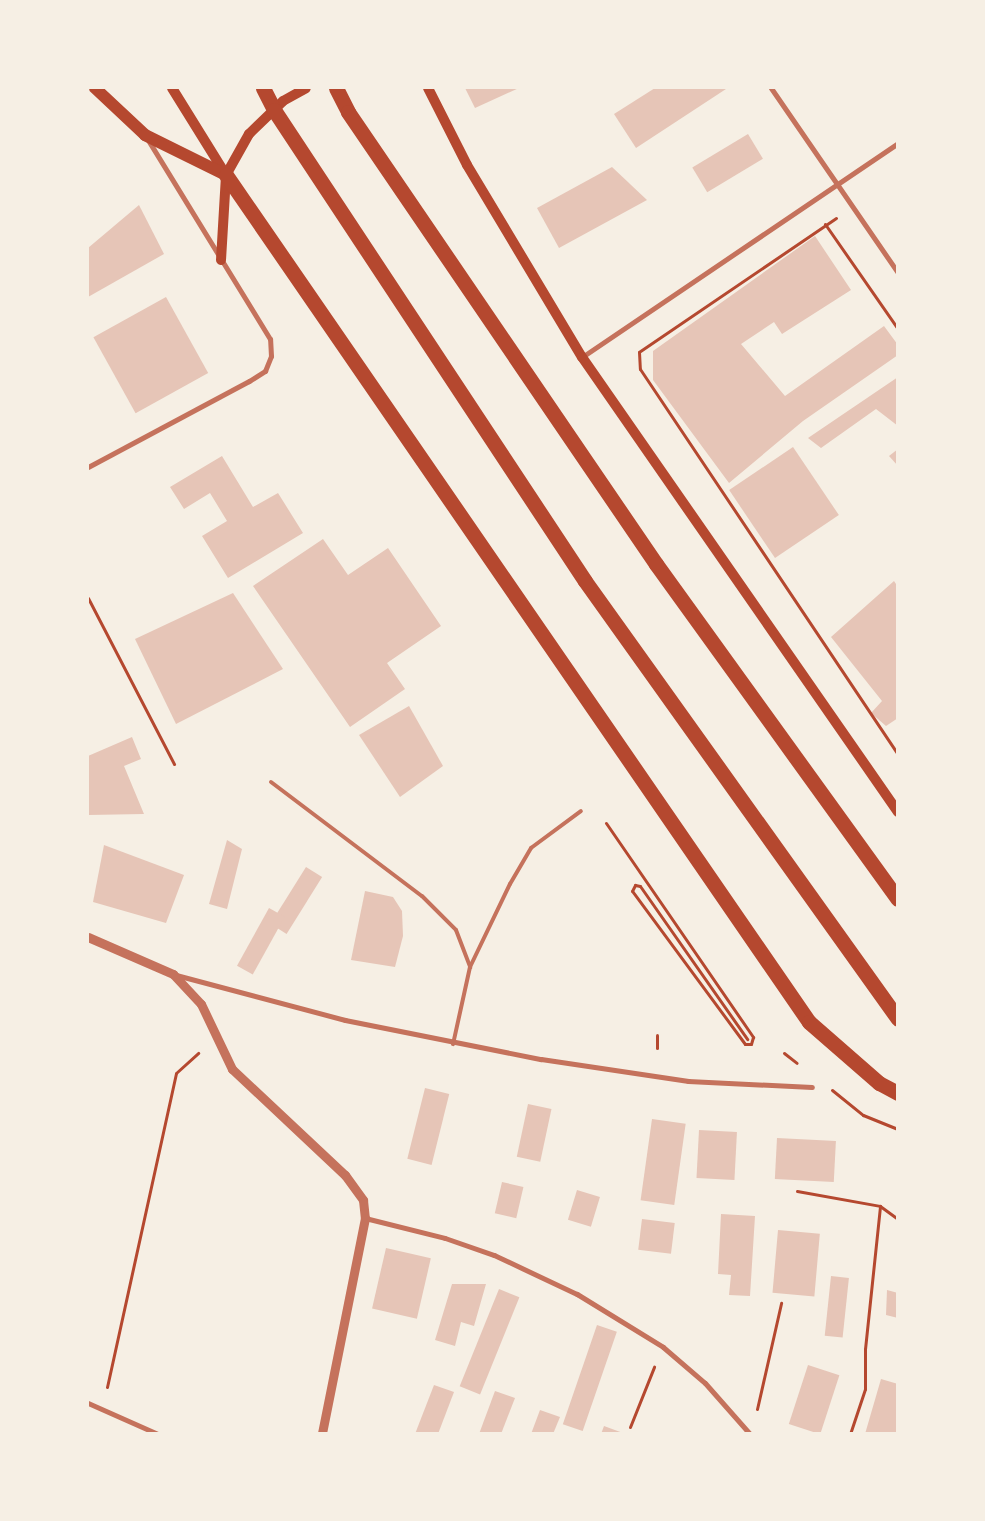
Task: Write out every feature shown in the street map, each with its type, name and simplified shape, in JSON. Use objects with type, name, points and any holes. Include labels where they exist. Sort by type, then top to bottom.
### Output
[{"type":"highway","points":[[263,88],[274,110],[586,581],[898,1019]]},
{"type":"highway","points":[[336,88],[348,112],[656,564],[898,899]]},
{"type":"highway","points":[[226,175],[809,1022],[879,1083],[898,1093]]},
{"type":"main road","points":[[95,88],[145,135],[226,175]]},
{"type":"main road","points":[[172,88],[226,175]]},
{"type":"main road","points":[[221,260],[226,175],[249,134],[283,101],[306,88]]},
{"type":"main road","points":[[428,88],[467,165],[582,357],[898,812]]},
{"type":"street","points":[[772,88],[898,273]]},
{"type":"street","points":[[88,467],[265,371],[271,356],[270,339],[145,135]]},
{"type":"street","points":[[582,357],[898,143]]},
{"type":"street","points":[[88,937],[174,974],[327,1016],[453,1044],[649,1076],[771,1087],[812,1087]]},
{"type":"street","points":[[174,974],[201,1004],[232,1069],[345,1175],[363,1200],[365,1218],[322,1434]]},
{"type":"street","points":[[365,1218],[444,1238],[510,1262],[576,1294],[663,1347],[705,1383],[750,1434]]},
{"type":"street","points":[[88,1404],[158,1434]]},
{"type":"lane","points":[[271,782],[422,896],[456,930],[470,967]]},
{"type":"lane","points":[[453,1044],[470,967],[510,884],[531,848],[581,811]]},
{"type":"path","points":[[839,216],[639,352],[640,369],[898,755]]},
{"type":"path","points":[[822,218],[898,329]]},
{"type":"path","points":[[88,598],[174,764]]},
{"type":"path","points":[[606,823],[753,1038],[752,1044],[745,1044],[632,891],[635,885],[640,886],[747,1039]]},
{"type":"path","points":[[657,1035],[657,1048]]},
{"type":"path","points":[[101,1409],[176,1073],[216,1036]]},
{"type":"path","points":[[826,1085],[862,1114],[898,1129]]},
{"type":"path","points":[[797,1191],[880,1206],[898,1219]]},
{"type":"path","points":[[850,1434],[866,1389],[866,1349],[880,1206]]},
{"type":"path","points":[[756,1415],[781,1303]]},
{"type":"path","points":[[630,1427],[663,1347]]},
{"type":"building","points":[[465,88],[519,88],[475,108]]},
{"type":"building","points":[[655,88],[726,89],[636,148],[614,114]]},
{"type":"building","points":[[748,134],[763,159],[707,192],[692,167]]},
{"type":"building","points":[[612,167],[647,200],[559,248],[537,208]]},
{"type":"building","points":[[139,205],[164,254],[88,297],[88,248]]},
{"type":"building","points":[[815,236],[851,290],[782,334],[774,322],[741,344],[785,396],[884,326],[898,345],[898,355],[803,421],[729,483],[653,380],[653,351]]},
{"type":"building","points":[[166,297],[208,373],[136,413],[93,337]]},
{"type":"building","points":[[898,377],[898,426],[876,409],[821,448],[808,438]]},
{"type":"building","points":[[793,447],[839,515],[775,558],[729,490]]},
{"type":"building","points":[[898,449],[898,466],[889,456]]},
{"type":"building","points":[[222,456],[253,507],[278,493],[303,533],[228,578],[202,536],[227,521],[210,493],[184,509],[170,487]]},
{"type":"building","points":[[323,539],[348,575],[388,548],[441,626],[387,663],[405,689],[350,727],[253,586]]},
{"type":"building","points":[[894,581],[898,587],[898,718],[886,726],[871,713],[882,701],[831,637]]},
{"type":"building","points":[[233,593],[283,669],[176,724],[135,639]]},
{"type":"building","points":[[409,706],[443,766],[400,797],[359,735]]},
{"type":"building","points":[[132,737],[141,759],[124,766],[144,814],[88,815],[88,756]]},
{"type":"building","points":[[227,840],[242,849],[227,909],[209,904]]},
{"type":"building","points":[[104,845],[184,875],[166,923],[93,902]]},
{"type":"building","points":[[306,867],[322,877],[287,934],[270,924]]},
{"type":"building","points":[[365,891],[393,897],[402,911],[403,936],[395,967],[351,960]]},
{"type":"building","points":[[269,908],[285,917],[253,974],[237,966]]},
{"type":"building","points":[[425,1088],[449,1094],[432,1165],[407,1159]]},
{"type":"building","points":[[528,1104],[551,1109],[540,1162],[517,1157]]},
{"type":"building","points":[[652,1119],[686,1124],[674,1205],[641,1200]]},
{"type":"building","points":[[699,1130],[737,1132],[734,1180],[696,1178]]},
{"type":"building","points":[[777,1138],[836,1141],[834,1182],[775,1179]]},
{"type":"building","points":[[502,1182],[523,1187],[516,1218],[495,1213]]},
{"type":"building","points":[[577,1190],[600,1197],[591,1227],[568,1220]]},
{"type":"building","points":[[721,1214],[755,1216],[750,1296],[729,1295],[731,1275],[718,1274]]},
{"type":"building","points":[[642,1219],[675,1223],[671,1254],[638,1250]]},
{"type":"building","points":[[778,1230],[820,1234],[814,1296],[773,1293]]},
{"type":"building","points":[[386,1248],[431,1258],[417,1319],[372,1308]]},
{"type":"building","points":[[831,1276],[849,1278],[843,1338],[825,1336]]},
{"type":"building","points":[[452,1284],[486,1284],[474,1326],[461,1322],[455,1346],[435,1340]]},
{"type":"building","points":[[499,1289],[519,1297],[480,1395],[460,1386]]},
{"type":"building","points":[[887,1290],[898,1293],[898,1318],[886,1315]]},
{"type":"building","points":[[597,1325],[617,1332],[583,1431],[563,1424]]},
{"type":"building","points":[[808,1365],[839,1375],[820,1434],[789,1424]]},
{"type":"building","points":[[881,1379],[898,1384],[898,1434],[865,1434]]},
{"type":"building","points":[[434,1385],[454,1392],[438,1434],[415,1434]]},
{"type":"building","points":[[495,1391],[515,1398],[501,1434],[479,1434]]},
{"type":"building","points":[[540,1410],[560,1417],[553,1434],[531,1434]]},
{"type":"building","points":[[604,1426],[623,1433],[623,1434],[601,1434]]}]
